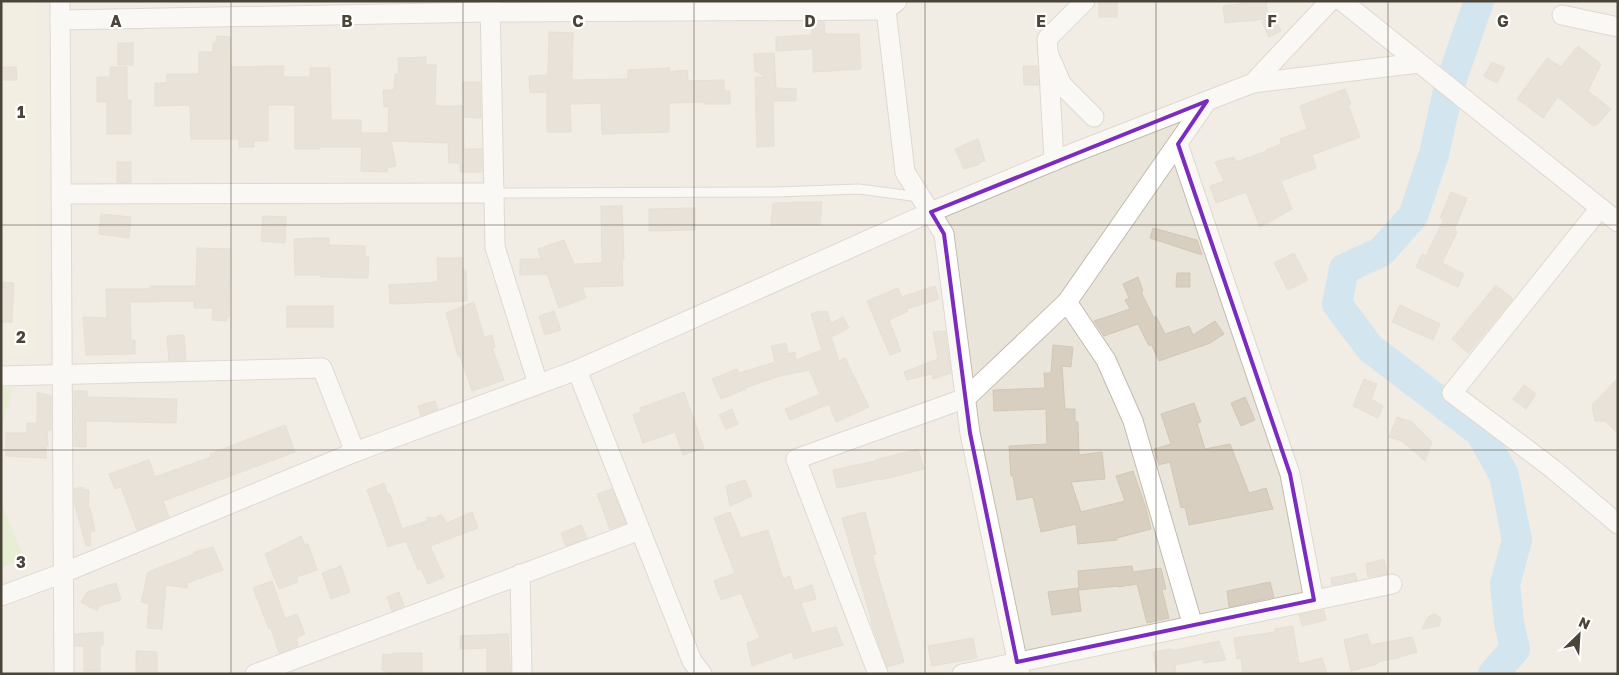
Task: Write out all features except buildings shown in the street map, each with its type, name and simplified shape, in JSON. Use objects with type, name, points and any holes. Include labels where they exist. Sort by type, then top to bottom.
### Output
[{"type":"street","points":[[60,1],[64,674]]},
{"type":"street","points":[[1054,161],[1047,39],[1085,1]]},
{"type":"street","points":[[1253,83],[1330,1]]},
{"type":"street","points":[[1342,1],[1618,222]]},
{"type":"street","points":[[60,20],[490,7],[890,4],[905,172],[944,234],[970,433],[1018,668]]},
{"type":"street","points":[[490,7],[495,247],[538,384]]},
{"type":"street","points":[[1562,15],[1618,27]]},
{"type":"street","points":[[1048,53],[1062,85],[1094,116]]},
{"type":"street","points":[[1,596],[63,573],[355,452],[577,370],[926,205],[1054,161],[1253,83],[1419,63]]},
{"type":"street","points":[[878,674],[796,459],[966,398],[1067,302],[1207,101]]},
{"type":"street","points":[[1178,144],[1290,474],[1314,600]]},
{"type":"street","points":[[61,194],[494,193]]},
{"type":"street","points":[[1600,208],[1452,393],[1553,469],[1618,524]]},
{"type":"street","points":[[1067,302],[1106,360],[1133,421],[1193,626]]},
{"type":"street","points":[[1,376],[322,368],[355,452]]},
{"type":"street","points":[[577,370],[692,661],[702,674]]},
{"type":"street","points":[[255,674],[640,530]]},
{"type":"street","points":[[520,574],[522,674]]},
{"type":"street","points":[[962,674],[1018,668],[1193,626],[1392,584]]},
{"type":"lane","points":[[494,193],[766,192],[858,189],[926,205]]},
{"type":"highlighted area","points":[[1207,101],[1178,144],[1290,474],[1314,600],[1017,662],[970,433],[944,234],[931,212]]},
{"type":"shaded area","points":[[1,1],[1618,1],[1618,674],[1,674]]},
{"type":"shaded area","points":[[1,1],[35,1],[38,357],[1,357]]},
{"type":"green space","points":[[1,388],[13,388],[1,429]]},
{"type":"green space","points":[[1,503],[24,559],[1,568]]},
{"type":"waterway","points":[[1479,1],[1449,87],[1434,154],[1413,216],[1381,252],[1344,269],[1337,304],[1370,348],[1480,432],[1504,475],[1517,540],[1505,584],[1509,623],[1515,649],[1493,674]]}]
